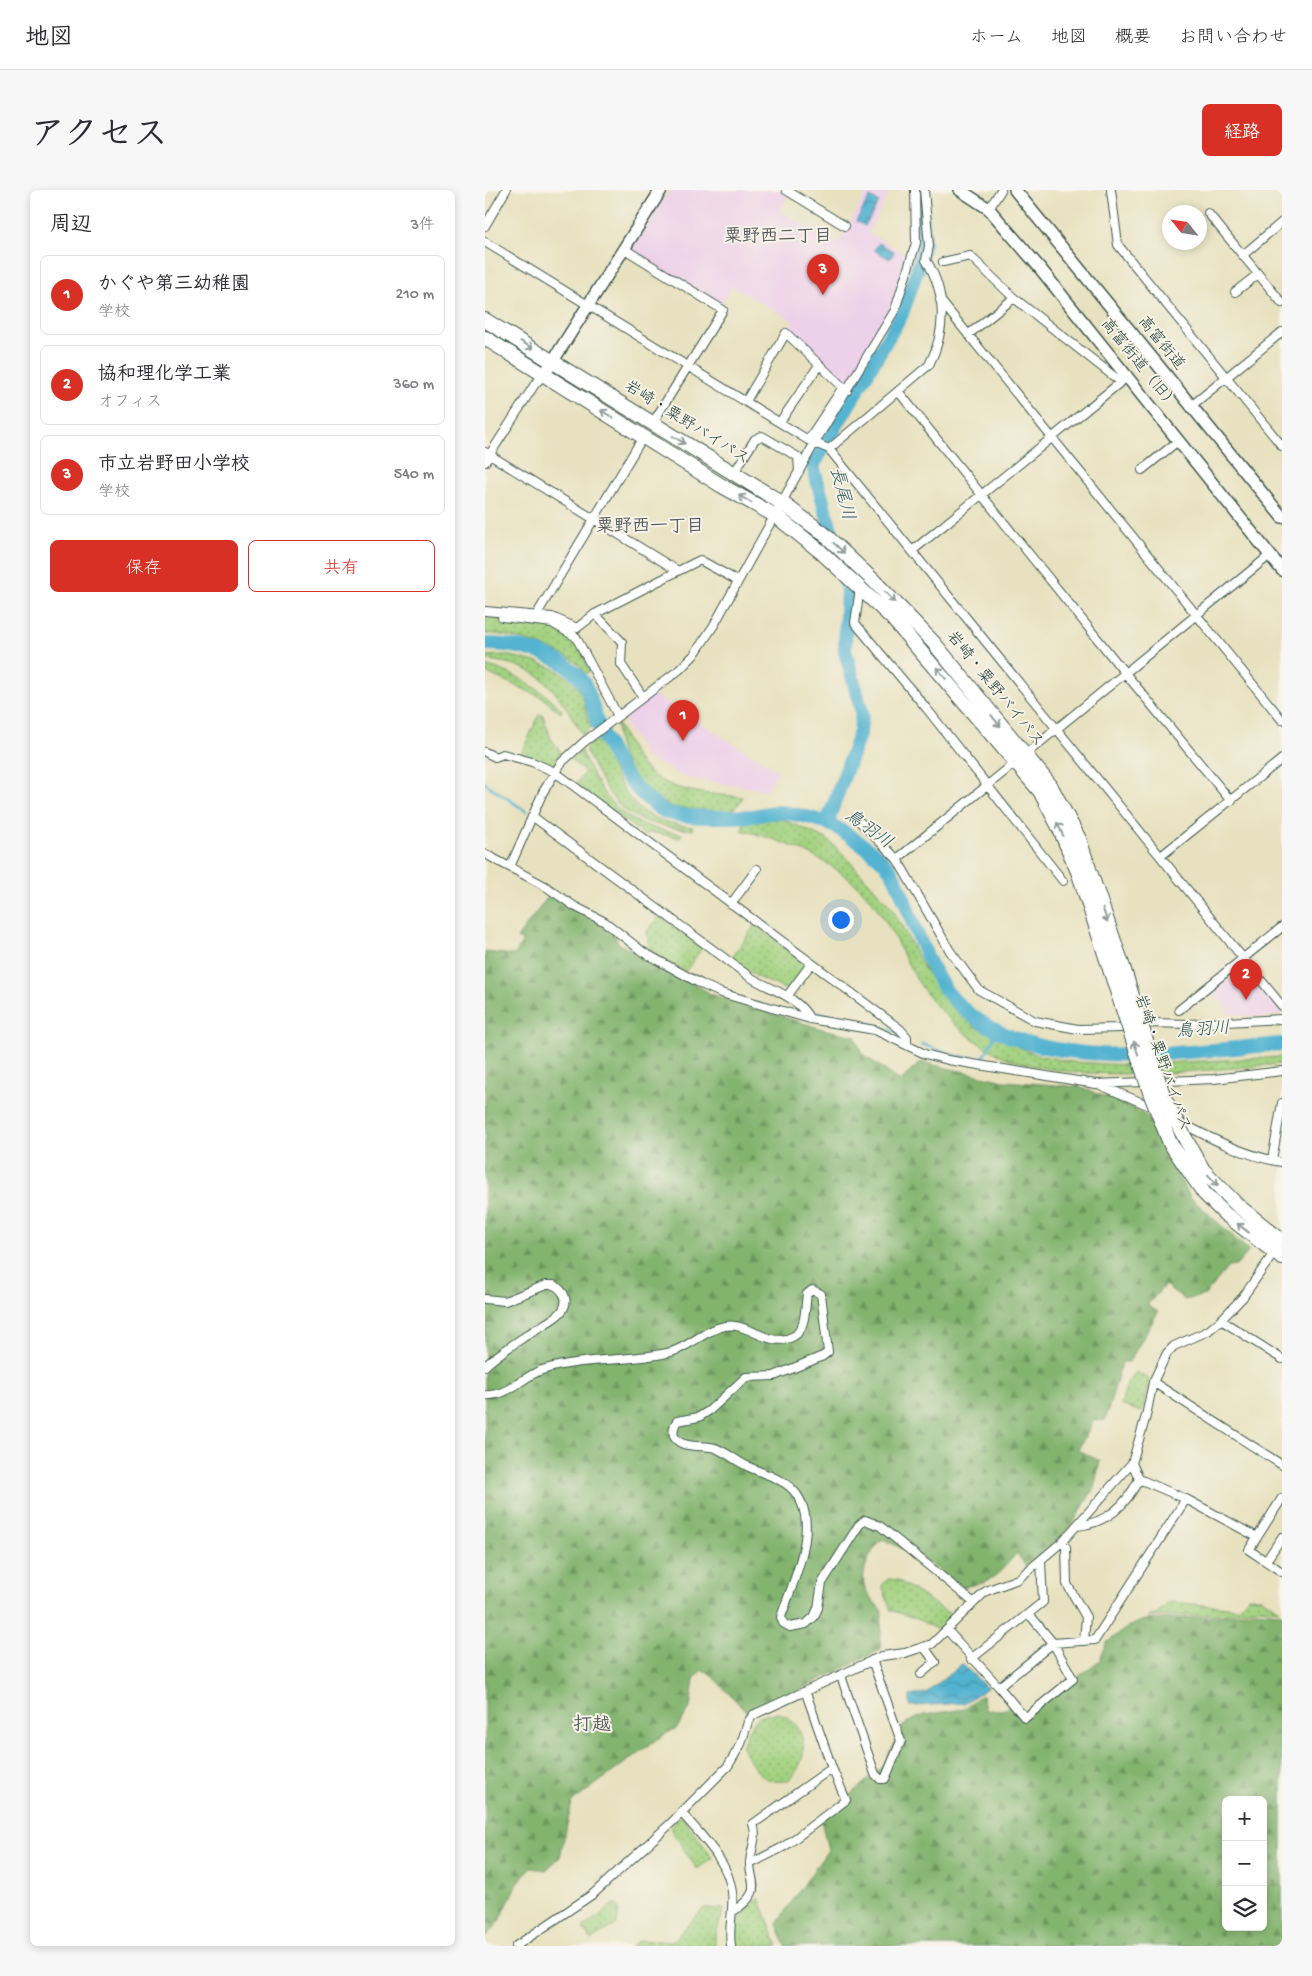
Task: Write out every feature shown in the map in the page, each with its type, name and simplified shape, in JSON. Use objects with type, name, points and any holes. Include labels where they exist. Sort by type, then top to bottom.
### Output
[{"type":"highway","name":"岩崎・粟野バイパス","points":[[485,320],[553,360],[652,424],[782,503],[823,533],[934,643],[1020,759],[1084,871],[1164,1098],[1203,1170],[1280,1246]]},
{"type":"highway","name":"岩崎・粟野バイパス","points":[[485,338],[643,437],[776,516],[827,558],[892,618],[1020,759]]},
{"type":"highway","name":"岩崎・粟野バイパス","points":[[1084,871],[1151,1096],[1170,1143],[1205,1194],[1225,1214],[1280,1246]]},
{"type":"street","points":[[485,226],[506,190]]},
{"type":"street","points":[[661,190],[544,375],[535,384],[486,457],[677,571]]},
{"type":"street","points":[[786,190],[796,193],[845,226]]},
{"type":"street","points":[[510,867],[532,816],[555,772],[584,742],[669,679],[694,655],[714,625],[776,516],[799,472],[811,442],[895,310],[920,257],[929,246],[922,231],[915,190]]},
{"type":"street","points":[[829,448],[929,365],[936,351],[942,331],[943,315],[931,268],[920,257],[924,190]]},
{"type":"street","name":"高富街道（旧）","points":[[960,190],[989,209],[1039,267],[1124,379],[1178,440],[1282,570]]},
{"type":"street","points":[[989,209],[1001,190]]},
{"type":"street","name":"高富街道","points":[[1015,190],[1190,407],[1282,517]]},
{"type":"street","points":[[1111,190],[1118,245],[1282,446]]},
{"type":"street","points":[[1208,213],[1282,304]]},
{"type":"street","points":[[1243,255],[1282,222]]},
{"type":"street","points":[[485,242],[811,442],[829,448],[1056,730],[1282,1006]]},
{"type":"street","points":[[623,248],[723,310],[652,424]]},
{"type":"street","points":[[912,551],[1124,379],[1014,298],[970,256],[943,262]]},
{"type":"street","points":[[1235,292],[1258,274]]},
{"type":"street","points":[[969,334],[1014,298]]},
{"type":"street","points":[[940,300],[1282,720]]},
{"type":"street","points":[[1190,407],[1282,332]]},
{"type":"street","points":[[746,401],[786,333],[845,389]]},
{"type":"street","points":[[780,422],[819,365]]},
{"type":"street","points":[[898,391],[1125,674],[1231,801]]},
{"type":"street","points":[[734,473],[755,439],[762,436],[798,457],[799,472]]},
{"type":"street","points":[[537,614],[643,437]]},
{"type":"street","points":[[1141,470],[1178,440]]},
{"type":"street","points":[[897,859],[1270,555]]},
{"type":"street","points":[[485,612],[537,614],[552,617],[577,628],[595,614],[699,560],[738,581]]},
{"type":"street","points":[[855,584],[855,623],[1063,881]]},
{"type":"street","points":[[494,612],[503,617],[552,623],[576,637],[616,717]]},
{"type":"street","points":[[595,614],[622,642],[621,664],[643,697]]},
{"type":"street","points":[[485,752],[495,758],[503,754],[555,772],[900,1029],[907,1037],[907,1045]]},
{"type":"street","points":[[1161,856],[1282,759]]},
{"type":"street","points":[[532,816],[750,977],[788,995],[804,1008],[810,1019]]},
{"type":"street","points":[[857,820],[897,859],[950,951],[979,990],[1035,1021],[1078,1029],[1097,1029],[1151,1023],[1188,1024],[1282,1018]]},
{"type":"street","points":[[485,854],[605,922],[643,952],[681,975],[721,993],[810,1019],[875,1030],[925,1054],[949,1060],[1096,1084],[1214,1080],[1282,1072]]},
{"type":"street","points":[[731,904],[757,869]]},
{"type":"street","points":[[1179,1010],[1282,927]]},
{"type":"street","points":[[788,995],[811,964]]},
{"type":"street","points":[[1096,1084],[1152,1106],[1195,1131],[1282,1162]]},
{"type":"street","points":[[1272,1160],[1282,1103]]},
{"type":"street","points":[[516,1946],[593,1894],[631,1861],[728,1766],[741,1744],[748,1722],[753,1716],[806,1693],[872,1660],[932,1644],[948,1631],[986,1590],[1018,1579],[1062,1542],[1132,1464],[1146,1416],[1153,1382],[1161,1362],[1174,1346],[1208,1331],[1221,1320],[1243,1297],[1280,1246]]},
{"type":"street","points":[[485,1299],[505,1301],[546,1284],[554,1285],[565,1295],[566,1303],[562,1311],[552,1319],[519,1340],[485,1366]]},
{"type":"street","points":[[485,1396],[497,1396],[506,1393],[542,1370],[615,1358],[668,1353],[682,1348],[714,1329],[726,1326],[737,1326],[768,1339],[782,1340],[795,1336],[802,1327],[807,1294],[813,1290],[817,1291],[821,1294],[828,1352],[774,1376],[746,1377],[710,1410],[699,1417],[677,1421],[673,1427],[673,1435],[678,1442],[718,1450],[746,1466],[777,1478],[791,1488],[801,1505],[807,1522],[807,1538],[781,1617],[783,1623],[791,1627],[806,1624],[814,1617],[818,1608],[822,1584],[854,1532],[865,1520],[880,1526],[973,1602]]},
{"type":"street","points":[[1221,1320],[1282,1359]]},
{"type":"street","points":[[1153,1382],[1282,1465]]},
{"type":"street","points":[[1132,1464],[1139,1479],[1186,1498],[1257,1537]]},
{"type":"street","points":[[1077,1526],[1091,1524],[1108,1517],[1121,1507],[1139,1479]]},
{"type":"street","points":[[999,1687],[1053,1643],[1095,1640],[1186,1498]]},
{"type":"street","points":[[1282,1498],[1249,1550],[1282,1572]]},
{"type":"street","points":[[1266,1561],[1282,1537]]},
{"type":"street","points":[[1062,1542],[1066,1547],[1067,1584],[1086,1617],[1084,1641]]},
{"type":"street","points":[[971,1658],[1043,1602],[1041,1561]]},
{"type":"street","points":[[948,1631],[1025,1718],[1073,1679],[1053,1643],[1029,1614]]},
{"type":"street","points":[[921,1674],[935,1662],[924,1647]]},
{"type":"street","points":[[841,1676],[875,1774],[879,1779],[885,1779],[901,1742],[872,1660]]},
{"type":"street","points":[[750,1864],[785,1846],[846,1800],[832,1768],[806,1693]]},
{"type":"street","points":[[732,1912],[743,1904],[751,1894],[753,1887],[750,1864],[756,1831],[753,1824],[832,1768]]},
{"type":"street","points":[[681,1812],[722,1862],[728,1873],[732,1912],[731,1946]]},
{"type":"shaded area","points":[[671,190],[779,190],[788,196],[780,211],[838,244],[868,190],[881,190],[889,194],[868,233],[909,256],[892,307],[878,336],[847,385],[789,329],[793,321],[732,286],[721,305],[631,251],[659,203]]},
{"type":"shaded area","points":[[653,694],[778,771],[767,790],[686,778],[646,757],[626,725],[626,719],[627,715]]},
{"type":"shaded area","points":[[1244,961],[1282,1014],[1260,1018],[1230,1013],[1210,988]]},
{"type":"green space","points":[[485,618],[536,622],[561,630],[579,646],[590,671],[585,674],[578,664],[571,659],[533,643],[506,636],[485,634]]},
{"type":"green space","points":[[505,655],[539,663],[571,679],[583,698],[588,720],[592,727],[582,734],[555,692],[533,673],[504,662],[485,660],[485,656]]},
{"type":"green space","points":[[485,665],[507,672],[527,682],[554,702],[562,710],[561,713],[543,698],[485,672]]},
{"type":"green space","points":[[539,715],[543,715],[551,739],[561,752],[553,766],[520,756]]},
{"type":"green space","points":[[617,723],[638,760],[660,780],[686,790],[743,797],[735,808],[727,812],[668,805],[645,788],[626,764],[619,745]]},
{"type":"green space","points":[[599,737],[616,777],[628,796],[642,811],[660,820],[693,827],[693,830],[652,823],[624,809],[605,786],[585,749]]},
{"type":"green space","points":[[581,751],[599,785],[618,809],[629,818],[644,825],[682,834],[680,838],[650,832],[646,836],[576,785],[585,772],[571,760]]},
{"type":"green space","points":[[782,819],[827,839],[845,856],[892,908],[926,971],[955,1008],[975,1027],[1037,1055],[1072,1062],[1125,1065],[1282,1057],[1282,1064],[1133,1074],[1092,1073],[1054,1069],[1019,1062],[990,1050],[960,1029],[933,1002],[914,975],[885,920],[857,886],[840,872],[804,851],[742,830],[745,820]]},
{"type":"green space","points":[[550,894],[614,933],[618,943],[628,949],[650,956],[711,994],[822,1029],[855,1036],[861,1053],[900,1081],[921,1062],[1004,1081],[1080,1087],[1134,1108],[1148,1117],[1163,1151],[1191,1198],[1249,1251],[1236,1266],[1228,1267],[1205,1295],[1185,1300],[1165,1285],[1147,1305],[1158,1312],[1129,1362],[1122,1362],[1105,1420],[1093,1421],[1078,1450],[1100,1461],[1094,1488],[1070,1528],[1026,1567],[1017,1553],[994,1577],[981,1583],[962,1587],[923,1559],[883,1539],[866,1564],[863,1579],[867,1592],[882,1611],[880,1650],[777,1701],[747,1712],[708,1672],[702,1670],[694,1679],[690,1708],[677,1728],[660,1737],[572,1802],[560,1857],[546,1870],[531,1868],[523,1875],[499,1922],[485,1937],[485,952],[515,955],[523,941],[517,938]]},
{"type":"green space","points":[[659,916],[702,948],[685,972],[651,951],[646,933]]},
{"type":"green space","points":[[755,925],[810,967],[792,992],[759,978],[731,959]]},
{"type":"green space","points":[[1136,1372],[1149,1379],[1142,1412],[1121,1405],[1127,1384]]},
{"type":"green space","points":[[888,1579],[898,1580],[956,1618],[942,1632],[917,1619],[891,1610],[882,1585]]},
{"type":"green space","points":[[1248,1597],[1262,1598],[1279,1610],[1256,1608],[1221,1614],[1148,1617],[1156,1614],[1170,1602],[1239,1608]]},
{"type":"green space","points":[[1253,1611],[1282,1613],[1282,1946],[785,1946],[777,1923],[828,1850],[821,1819],[883,1767],[904,1724],[924,1715],[964,1709],[982,1694],[985,1710],[1003,1710],[1011,1705],[1024,1719],[1100,1660],[1106,1643],[1128,1627],[1144,1620],[1220,1616]]},
{"type":"green space","points":[[779,1713],[789,1718],[796,1726],[803,1744],[800,1764],[787,1781],[772,1781],[761,1775],[750,1762],[742,1747],[751,1726],[758,1718]]},
{"type":"green space","points":[[679,1817],[683,1818],[713,1858],[697,1869],[670,1828]]},
{"type":"green space","points":[[759,1898],[778,1946],[735,1946],[736,1919]]},
{"type":"green space","points":[[615,1903],[619,1909],[617,1924],[591,1940],[583,1928]]},
{"type":"green space","points":[[704,1908],[724,1909],[715,1937],[715,1946],[631,1946],[640,1940],[672,1942]]},
{"type":"water","points":[[870,197],[879,202],[865,226],[856,221]]},
{"type":"water","points":[[879,243],[894,252],[890,259],[874,250]]},
{"type":"water","points":[[962,1664],[987,1688],[964,1703],[910,1706],[910,1696],[926,1693]]},
{"type":"waterway","name":"長尾川","points":[[827,823],[860,732],[862,712],[845,651],[847,587],[813,466],[902,314],[919,265],[924,242],[920,190]]},
{"type":"waterway","name":"鳥羽川","points":[[485,644],[512,646],[539,653],[553,658],[575,673],[586,687],[597,721],[615,759],[638,790],[660,809],[678,815],[705,817],[753,816],[772,812],[790,813],[827,823],[862,844],[886,865],[895,878],[926,955],[943,986],[948,993],[979,1021],[1017,1039],[1059,1050],[1105,1054],[1152,1054],[1282,1044]]},
{"type":"waterway","points":[[485,783],[527,812]]},
{"type":"waterway","points":[[819,1012],[877,1025],[896,1032]]},
{"type":"waterway","points":[[921,1044],[956,1056],[982,1059],[998,1031]]},
{"type":"place","name":"市立岩野田小学校","points":[[823,295]]},
{"type":"place","name":"かぐや第三幼稚園","points":[[683,741]]},
{"type":"place","name":"協和理化学工業","points":[[1246,1000]]},
{"type":"district","name":"粟野西二丁目","points":[[778,237]]},
{"type":"district","name":"粟野西一丁目","points":[[650,527]]},
{"type":"district","name":"打越","points":[[592,1726]]}]
